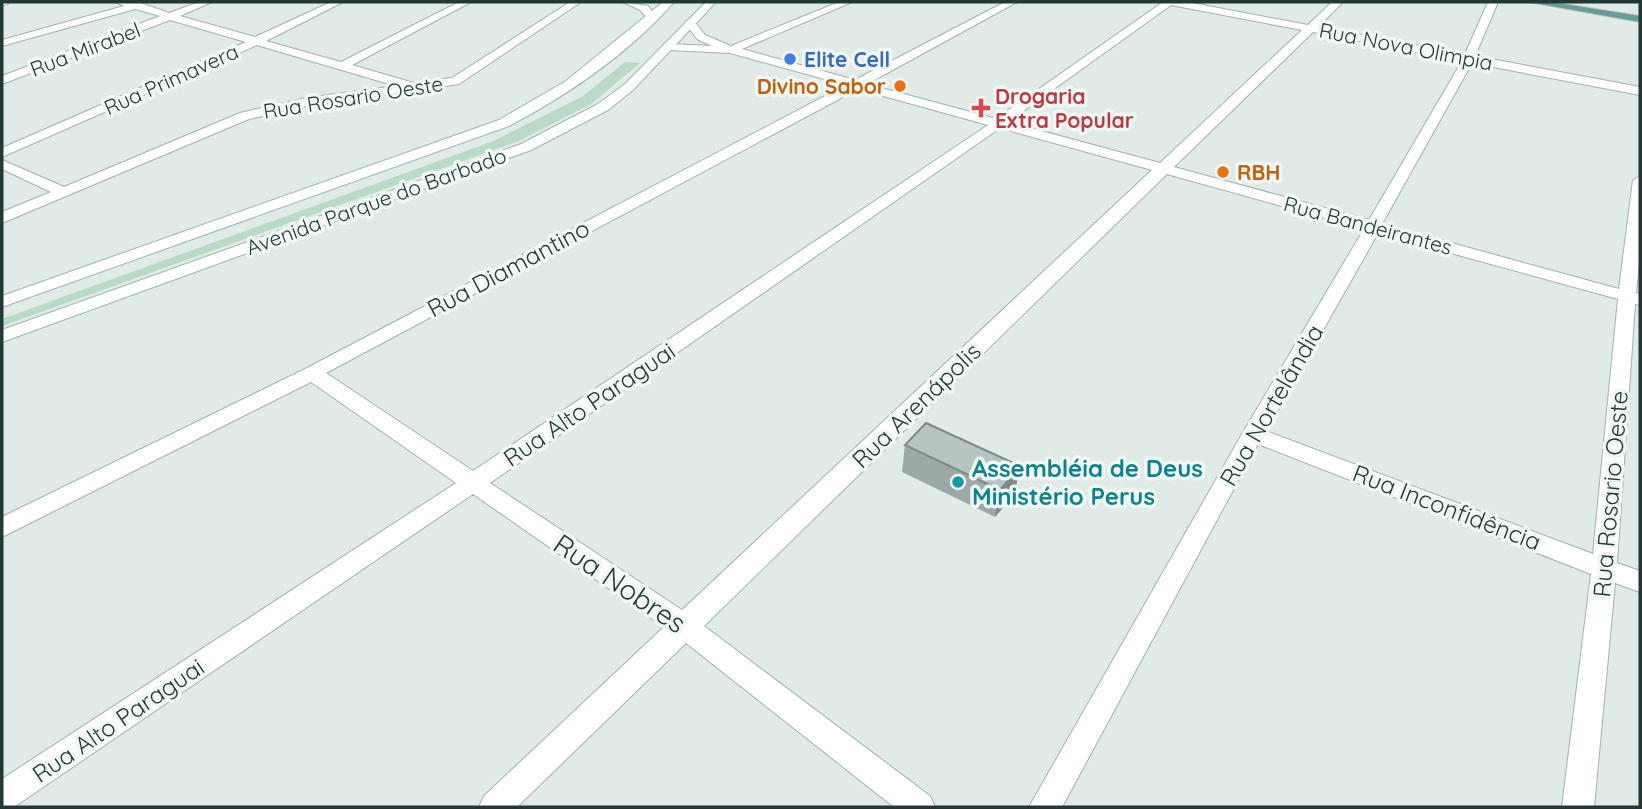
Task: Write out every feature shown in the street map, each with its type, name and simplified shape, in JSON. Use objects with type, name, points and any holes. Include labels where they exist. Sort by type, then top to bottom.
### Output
[{"type":"main road","points":[[1534,2],[1640,19]]},
{"type":"main road","points":[[1588,2],[1640,10]]},
{"type":"street","points":[[121,2],[419,88]]},
{"type":"street","points":[[2,43],[152,2]]},
{"type":"street","name":"Rua Mirabel","points":[[2,80],[207,2]]},
{"type":"street","name":"Rua Primavera","points":[[2,153],[259,40],[338,2]]},
{"type":"street","points":[[342,66],[466,2]]},
{"type":"street","name":"Rua Rosario Oeste","points":[[2,218],[200,134],[268,109],[419,88],[466,76],[576,2]]},
{"type":"street","points":[[636,2],[652,17]]},
{"type":"street","name":"Avenida Parque do Barbado","points":[[2,302],[479,134],[561,92],[637,41],[652,17],[669,2]]},
{"type":"street","name":"Avenida Parque do Barbado","points":[[2,336],[526,147],[603,107],[629,87],[661,47],[711,2]]},
{"type":"street","points":[[731,50],[847,2]]},
{"type":"street","name":"Rua Diamantino","points":[[2,528],[312,373],[1012,2]]},
{"type":"street","name":"Rua Nova Olimpia","points":[[1170,2],[1640,91]]},
{"type":"street","name":"Rua Alto Paraguai","points":[[2,797],[473,483],[999,124],[1170,2]]},
{"type":"street","name":"Rua Arenápolis","points":[[495,807],[1338,2]]},
{"type":"street","name":"Rua Nortelândia","points":[[1045,807],[1253,434],[1463,71],[1466,57],[1493,2]]},
{"type":"street","name":"Rua Bandeirantes","points":[[690,23],[701,37],[731,50],[1633,298]]},
{"type":"street","name":"Rua Bandeirantes","points":[[661,47],[731,50]]},
{"type":"street","points":[[2,164],[63,192]]},
{"type":"street","name":"Rua Rosario Oeste","points":[[1578,807],[1633,298],[1640,180]]},
{"type":"street","name":"Rua Nobres","points":[[312,373],[684,626],[919,807]]},
{"type":"street","name":"Rua Inconfidência","points":[[1253,434],[1640,582]]},
{"type":"green space","points":[[625,62],[640,63],[591,104],[519,141],[2,326],[2,319],[491,142],[583,96]]},
{"type":"building","points":[[926,423],[1020,466],[1000,490],[905,445]]},
{"type":"place","name":"Elite Cell","points":[[790,59]]},
{"type":"place","name":"Divino Sabor","points":[[900,86]]},
{"type":"place","name":"Drogaria Extra Popular","points":[[981,108]]},
{"type":"place","name":"RBH","points":[[1223,172]]},
{"type":"place","name":"Assembléia de Deus Ministério Perus","points":[[958,482]]}]
